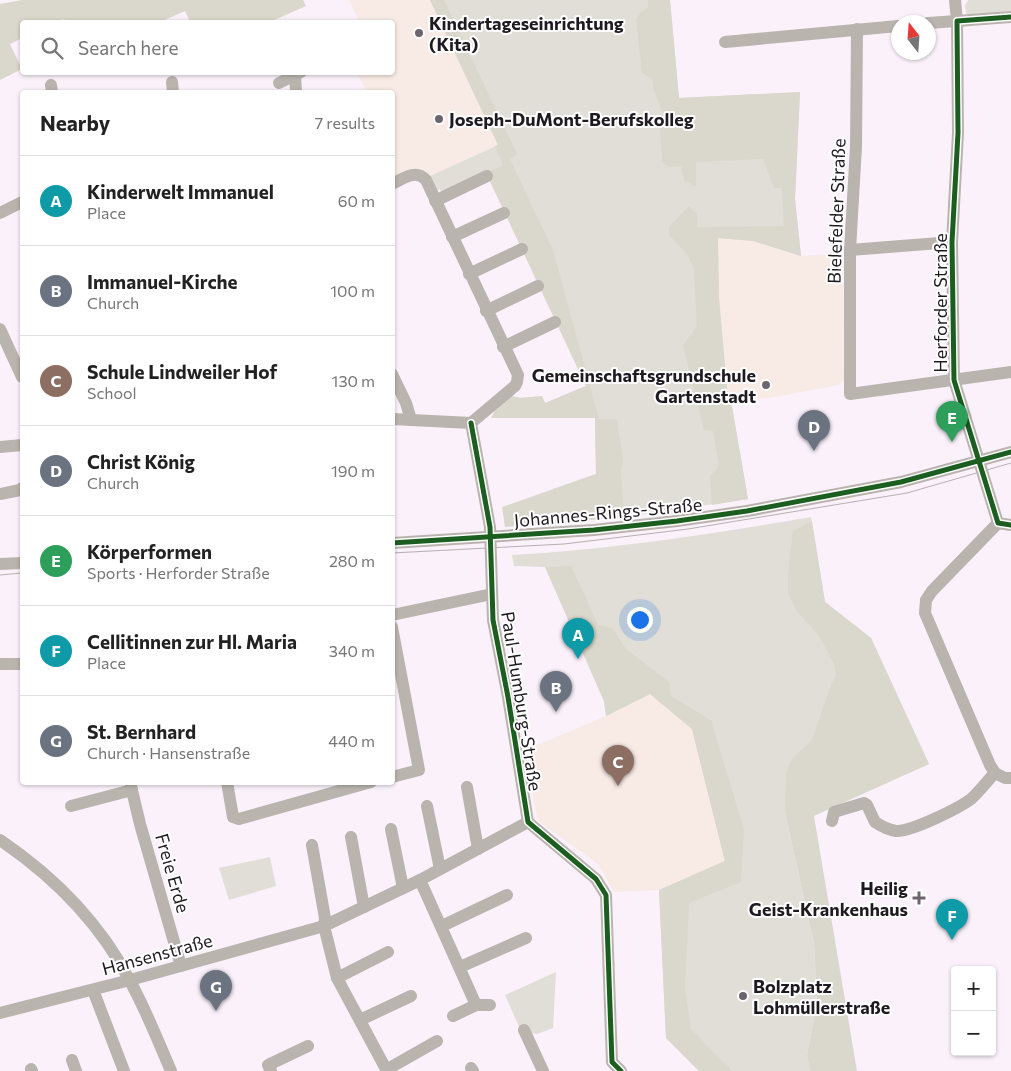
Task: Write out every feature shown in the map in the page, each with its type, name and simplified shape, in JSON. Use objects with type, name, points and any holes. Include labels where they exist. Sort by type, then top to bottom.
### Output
[{"type":"street","name":"Herforder Straße","points":[[955,0],[957,21],[958,133],[952,242],[954,380],[979,461],[1005,524]]},
{"type":"street","points":[[936,22],[1011,17]]},
{"type":"street","points":[[725,42],[891,27]]},
{"type":"street","name":"Bielefelder Straße","points":[[857,29],[856,147],[850,250],[850,394],[954,380]]},
{"type":"street","points":[[279,82],[296,75]]},
{"type":"street","points":[[296,90],[298,75]]},
{"type":"street","points":[[395,183],[413,174],[418,174],[426,180],[503,347],[518,375],[517,382],[510,390],[471,423],[395,419]]},
{"type":"street","points":[[435,201],[488,176]]},
{"type":"street","points":[[0,213],[20,203]]},
{"type":"street","points":[[452,237],[504,213]]},
{"type":"street","points":[[850,250],[952,242]]},
{"type":"street","points":[[469,274],[522,249]]},
{"type":"street","points":[[486,310],[538,286]]},
{"type":"street","points":[[503,347],[555,322]]},
{"type":"street","points":[[0,329],[20,373]]},
{"type":"street","points":[[954,380],[1011,372]]},
{"type":"street","points":[[395,380],[406,403],[411,420]]},
{"type":"street","name":"Paul-Humburg-Straße","points":[[471,423],[490,527],[492,594],[497,646],[508,697],[528,822]]},
{"type":"street","points":[[0,448],[20,445]]},
{"type":"street","name":"Johannes-Rings-Straße","points":[[395,543],[616,528],[747,511],[901,482],[1011,452]]},
{"type":"street","points":[[0,494],[20,490]]},
{"type":"street","points":[[1005,524],[932,591],[926,600],[925,613],[982,749],[995,773],[1011,778]]},
{"type":"street","points":[[0,564],[20,563]]},
{"type":"street","points":[[395,614],[492,594]]},
{"type":"street","points":[[395,644],[418,770],[395,776]]},
{"type":"street","points":[[0,664],[20,664]]},
{"type":"street","points":[[832,821],[834,812],[864,802],[868,806],[875,822],[897,831],[946,814],[971,799],[995,773]]},
{"type":"street","points":[[228,785],[233,817],[239,819],[323,789],[350,785]]},
{"type":"street","name":"Freie Erde","points":[[71,806],[131,786],[181,966]]},
{"type":"street","points":[[467,787],[478,849]]},
{"type":"street","points":[[427,806],[440,868]]},
{"type":"street","points":[[528,822],[596,879],[606,895],[613,1068]]},
{"type":"street","name":"Hansenstraße","points":[[0,1013],[93,990],[324,926],[420,880],[528,822]]},
{"type":"street","points":[[390,829],[403,888]]},
{"type":"street","points":[[351,837],[364,907]]},
{"type":"street","points":[[0,840],[28,859],[63,891],[99,931],[130,980],[171,1071]]},
{"type":"street","points":[[312,845],[325,918],[324,926],[337,978],[387,1070],[437,1041]]},
{"type":"street","points":[[420,880],[476,1005]]},
{"type":"street","points":[[442,926],[507,894]]},
{"type":"street","points":[[460,967],[526,938]]},
{"type":"street","points":[[337,978],[388,952]]},
{"type":"street","points":[[93,990],[124,1071]]},
{"type":"street","points":[[360,1020],[411,996]]},
{"type":"street","points":[[453,1016],[476,1005],[490,1005]]},
{"type":"street","points":[[524,1030],[543,1071]]},
{"type":"street","points":[[267,1064],[308,1046]]},
{"type":"shaded area","points":[[22,0],[303,0],[306,6],[274,20],[189,20],[185,11],[165,20],[20,20],[20,39],[10,44],[20,65],[20,70],[0,80],[0,4]]},
{"type":"shaded area","name":"Joseph-DuMont-Berufskolleg","points":[[349,0],[430,0],[498,145],[430,176],[427,171],[395,178],[395,90],[366,90],[358,75],[395,75],[395,20],[358,20]]},
{"type":"shaded area","points":[[430,0],[670,0],[679,98],[800,92],[795,199],[801,256],[753,241],[718,238],[719,298],[728,400],[731,401],[748,499],[624,517],[557,523],[553,489],[596,474],[595,418],[491,418],[511,396],[521,398],[542,396],[545,403],[586,386],[486,172],[441,192],[440,189],[436,191],[430,176],[498,145]]},
{"type":"shaded area","points":[[430,0],[444,0],[517,154],[510,159],[553,250],[599,419],[617,419],[623,461],[621,470],[624,517],[505,527],[502,507],[596,474],[595,418],[491,418],[496,408],[511,396],[521,398],[542,396],[545,403],[586,386],[486,173],[503,165],[495,146],[498,145]]},
{"type":"shaded area","points":[[648,0],[670,0],[679,98],[800,92],[795,199],[801,256],[753,241],[718,238],[719,298],[728,400],[731,401],[748,499],[712,505],[710,476],[719,466],[713,431],[704,430],[683,345],[697,326],[694,269],[687,254],[669,235],[669,227],[689,206],[697,213],[697,227],[784,226],[782,188],[774,188],[763,159],[696,162],[696,186],[684,181],[681,166],[669,167],[662,162],[660,129],[667,124],[653,88],[652,78],[642,73],[636,19],[642,11],[648,8]]},
{"type":"shaded area","points":[[968,0],[1011,0],[1011,15],[967,16],[965,6]]},
{"type":"shaded area","points":[[718,238],[753,241],[801,256],[843,253],[844,379],[839,385],[769,398],[728,401],[719,298]]},
{"type":"shaded area","points":[[811,517],[825,602],[871,638],[929,764],[788,826],[814,944],[817,1003],[807,1055],[810,1071],[699,1071],[666,1038],[659,890],[725,861],[692,729],[650,694],[606,716],[604,701],[545,567],[514,566],[512,555],[662,540]]},
{"type":"shaded area","points":[[812,521],[825,602],[871,638],[929,764],[814,816],[857,1071],[810,1071],[807,1055],[817,1003],[814,944],[785,807],[786,775],[789,765],[794,757],[812,740],[836,675],[834,664],[820,637],[796,610],[788,593],[793,531]]},
{"type":"shaded area","points":[[571,566],[598,625],[612,628],[626,649],[669,682],[671,696],[712,721],[744,830],[741,882],[689,903],[685,988],[691,1029],[732,1071],[699,1071],[666,1038],[659,890],[725,861],[692,729],[650,694],[606,716],[604,701],[545,567]]},
{"type":"shaded area","points":[[650,694],[692,729],[725,862],[659,890],[614,892],[598,864],[538,821],[523,751],[606,716]]},
{"type":"shaded area","points":[[270,857],[276,886],[229,900],[219,868]]},
{"type":"shaded area","points":[[556,972],[553,1028],[537,1034],[521,1031],[505,995]]},
{"type":"tram line","points":[[395,553],[564,544],[688,529],[907,493],[1011,463]]},
{"type":"tram line","points":[[0,575],[20,573]]},
{"type":"cycle path","points":[[1011,17],[957,21],[958,133],[952,242],[954,380],[998,523],[1011,525]]},
{"type":"cycle path","points":[[471,423],[490,527],[493,620],[508,697],[528,822],[596,879],[606,895],[612,1062],[621,1071]]},
{"type":"cycle path","points":[[395,543],[594,530],[747,511],[901,482],[1011,452]]},
{"type":"place","name":"Kindertageseinrichtung (Kita)","points":[[419,33]]},
{"type":"place","name":"Joseph-DuMont-Berufskolleg","points":[[439,119]]},
{"type":"place","name":"Gemeinschaftsgrundschule Gartenstadt","points":[[766,385]]},
{"type":"place","name":"Körperformen","points":[[952,442]]},
{"type":"place","name":"Christ König","points":[[814,451]]},
{"type":"place","name":"Kinderwelt Immanuel","points":[[578,659]]},
{"type":"place","name":"Immanuel-Kirche","points":[[556,712]]},
{"type":"place","name":"Schule Lindweiler Hof","points":[[618,786]]},
{"type":"place","name":"Heilig Geist-Krankenhaus","points":[[919,898]]},
{"type":"place","name":"Cellitinnen zur Hl. Maria","points":[[952,940]]},
{"type":"place","name":"Bolzplatz Lohmüllerstraße","points":[[743,996]]},
{"type":"place","name":"St. Bernhard","points":[[216,1011]]}]
